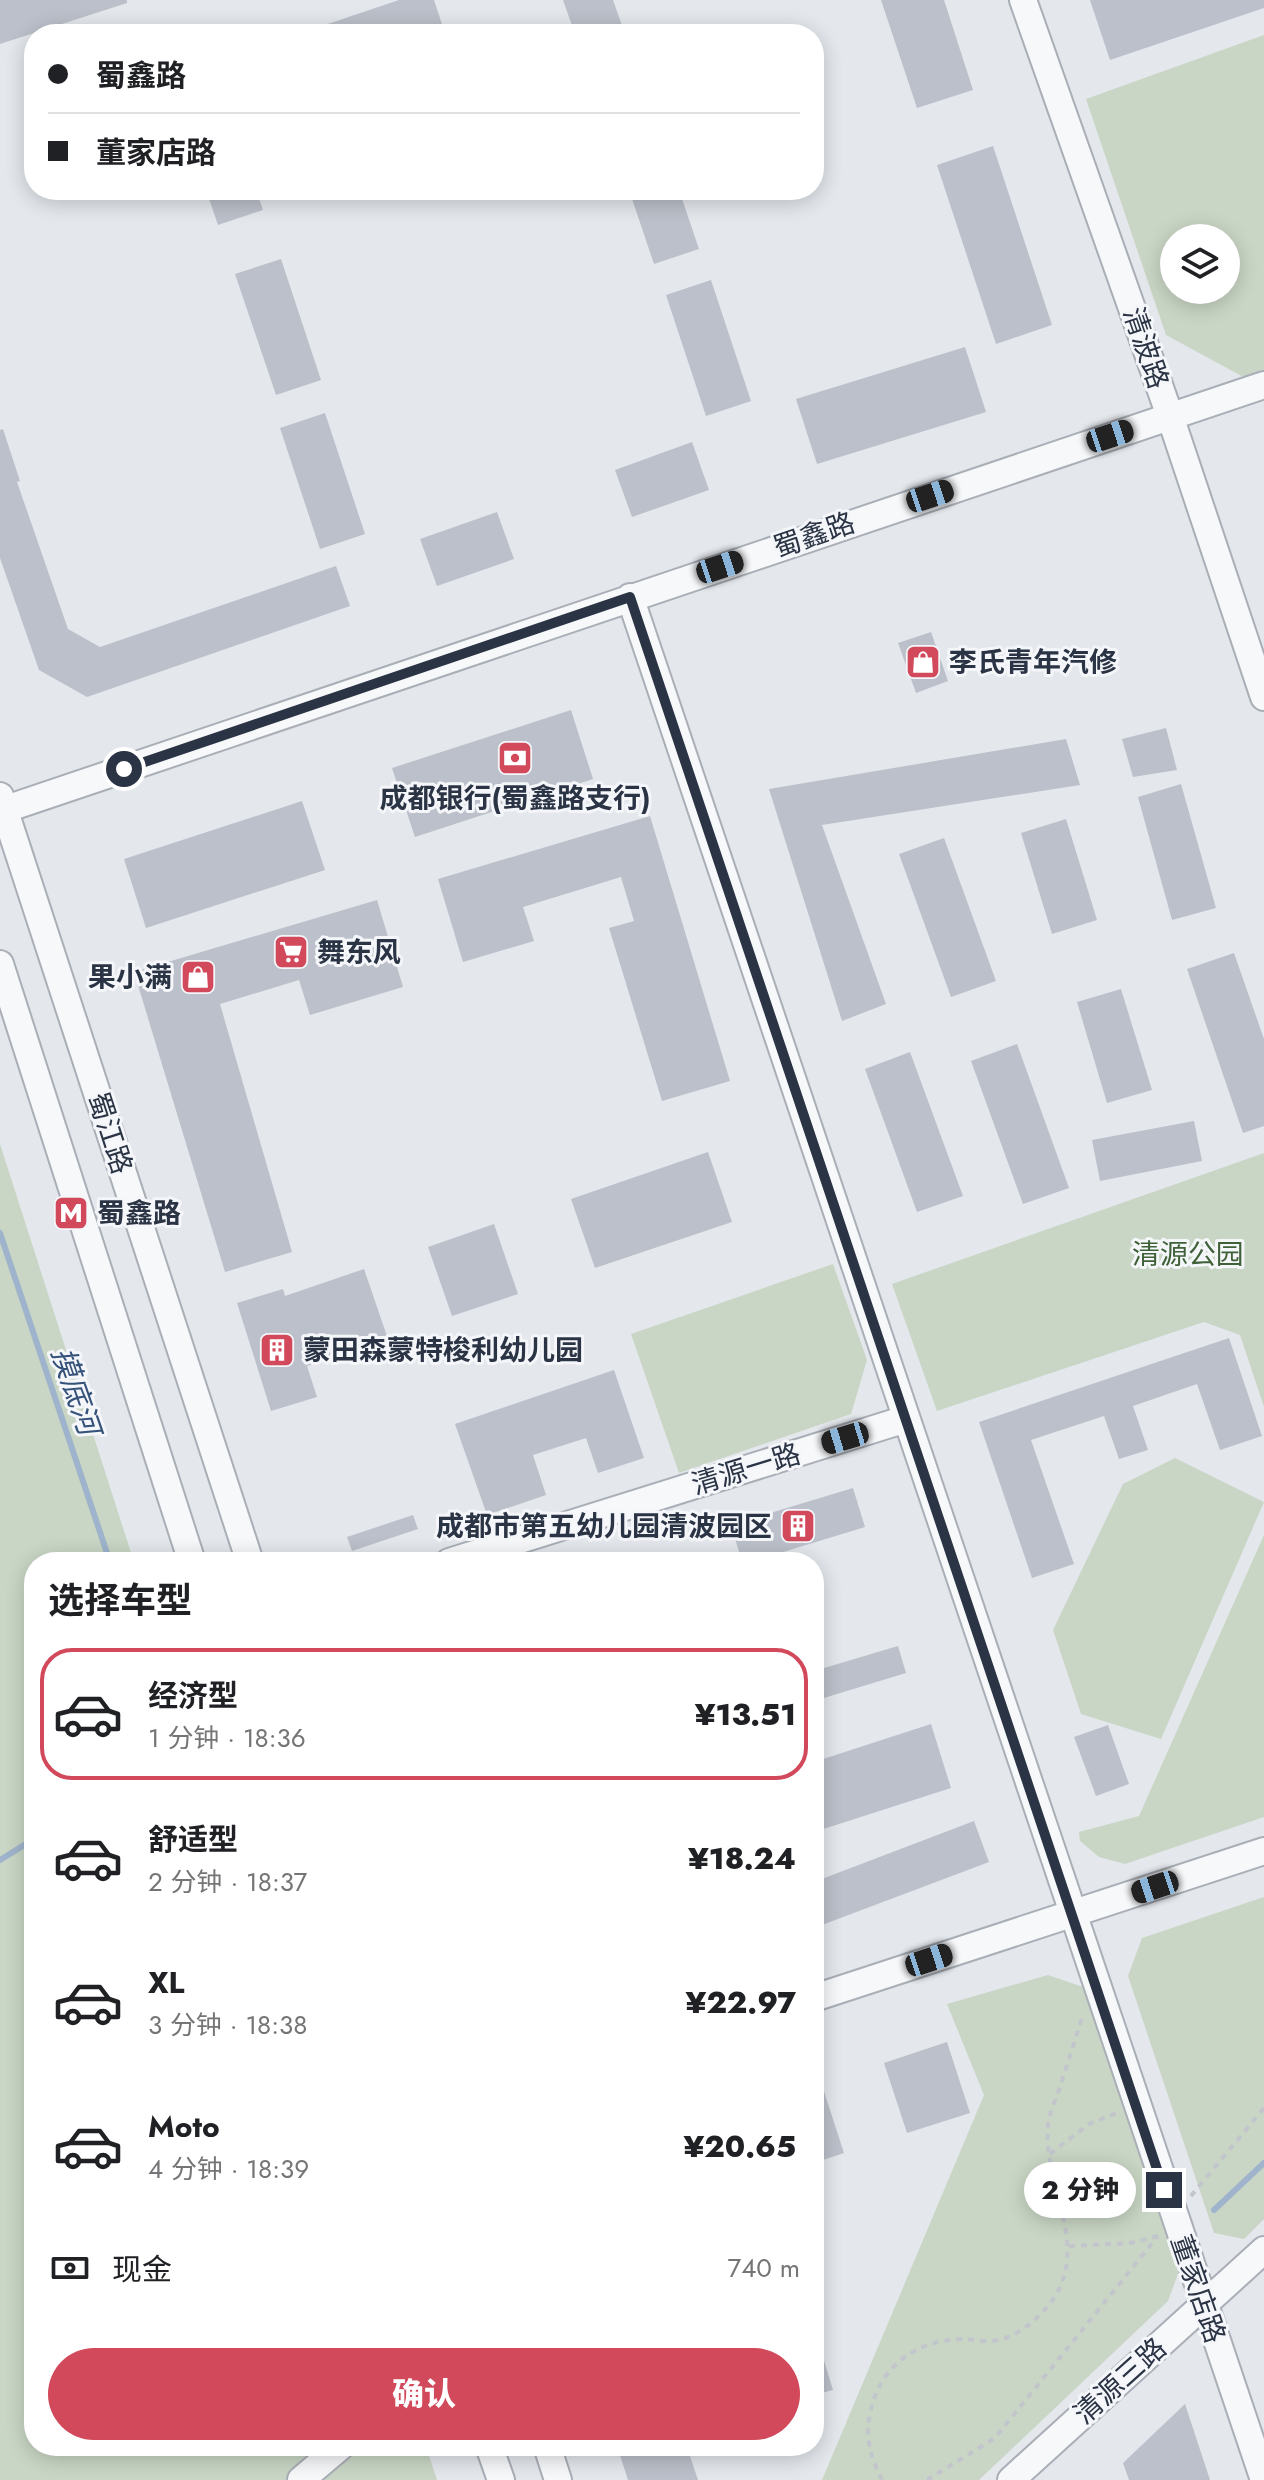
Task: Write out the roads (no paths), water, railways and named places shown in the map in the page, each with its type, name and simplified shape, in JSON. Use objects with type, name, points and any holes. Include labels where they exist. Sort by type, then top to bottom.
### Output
[{"type":"street","name":"清波路","points":[[1023,0],[1170,416],[1264,697]]},
{"type":"street","name":"蜀鑫路","points":[[2,806],[1264,385]]},
{"type":"street","name":"董家店路","points":[[630,597],[1137,2109],[1166,2227],[1203,2305],[1264,2480]]},
{"type":"street","name":"蜀江路","points":[[2,806],[247,1552]]},
{"type":"street","name":"蜀江路","points":[[0,964],[189,1552]]},
{"type":"street","name":"清源一路","points":[[481,1552],[906,1419]]},
{"type":"street","points":[[824,1995],[1264,1851]]},
{"type":"street","name":"清源三路","points":[[1011,2480],[1264,2250]]},
{"type":"street","points":[[301,2480],[329,2456]]},
{"type":"street","points":[[493,2456],[501,2480]]},
{"type":"street","points":[[550,2456],[558,2480]]},
{"type":"waterway","name":"摸底河","points":[[0,1233],[107,1552]]},
{"type":"waterway","name":"摸底河","points":[[0,1860],[24,1845]]},
{"type":"waterway","points":[[1214,2210],[1264,2163]]},
{"type":"place","name":"李氏青年汽修","points":[[923,662]]},
{"type":"place","name":"成都银行(蜀鑫路支行)","points":[[515,758]]},
{"type":"place","name":"舞东风","points":[[291,952]]},
{"type":"place","name":"果小满","points":[[198,977]]},
{"type":"place","name":"蜀鑫路","points":[[71,1213]]},
{"type":"place","name":"蒙田森蒙特梭利幼儿园","points":[[277,1350]]},
{"type":"place","name":"成都市第五幼儿园清波园区","points":[[798,1526]]},
{"type":"park label","name":"清源公园","points":[[1188,1254]]}]
